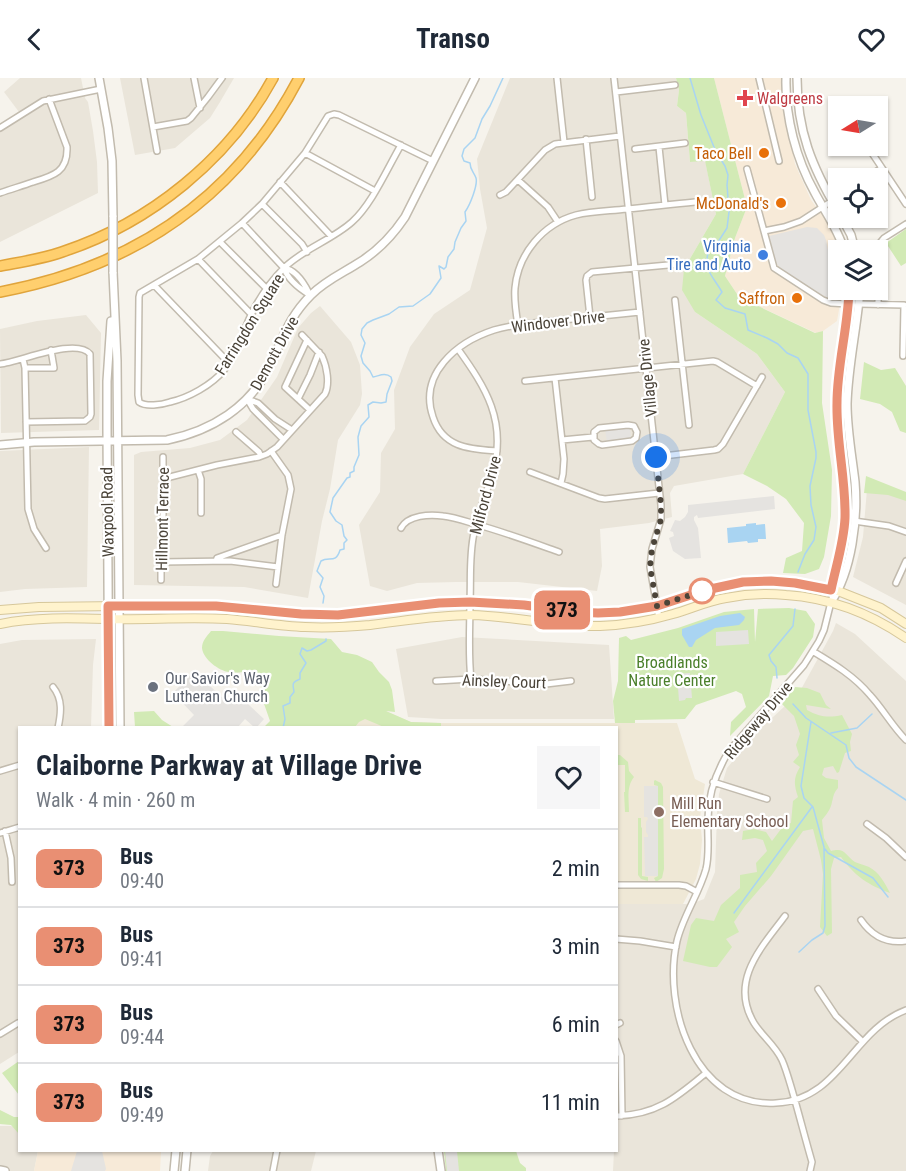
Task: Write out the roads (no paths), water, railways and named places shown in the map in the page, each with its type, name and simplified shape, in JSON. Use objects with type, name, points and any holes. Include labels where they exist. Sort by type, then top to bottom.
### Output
[{"type":"highway","points":[[0,266],[51,255],[86,243],[130,222],[163,201],[199,172],[222,149],[262,98],[273,78]]},
{"type":"highway","points":[[0,292],[38,284],[96,265],[148,239],[177,220],[220,184],[255,146],[279,113],[299,78]]},
{"type":"main road","points":[[0,610],[39,607],[216,606],[338,615],[431,604],[470,602],[598,613],[657,606],[706,590],[743,582],[771,581],[834,590],[881,608],[906,624]]},
{"type":"main road","points":[[0,624],[41,620],[209,618],[330,627],[470,615],[588,626],[631,624],[659,618],[709,602],[756,594],[788,595],[831,602],[856,610],[906,638]]},
{"type":"street","name":"Waxpool Road","points":[[99,78],[112,161],[117,362],[120,726]]},
{"type":"street","points":[[144,78],[157,151]]},
{"type":"street","points":[[194,78],[200,108]]},
{"type":"street","points":[[153,127],[187,121],[200,108],[222,78]]},
{"type":"street","name":"Demott Drive","points":[[0,445],[27,442],[167,440],[194,433],[226,417],[247,399],[262,380],[288,325],[310,296],[335,276],[370,255],[389,238],[405,217],[475,78]]},
{"type":"street","points":[[557,78],[564,142]]},
{"type":"street","name":"Village Drive","points":[[614,78],[656,457],[661,519],[652,549],[650,567],[659,618]]},
{"type":"street","points":[[759,78],[779,161]]},
{"type":"street","points":[[786,78],[789,117],[796,147],[809,182],[840,240]]},
{"type":"street","points":[[797,78],[801,121],[808,150],[819,178],[828,190]]},
{"type":"street","points":[[616,92],[675,85]]},
{"type":"street","points":[[0,128],[34,105],[49,99],[101,89]]},
{"type":"street","points":[[0,193],[50,177],[64,165],[67,147],[49,99]]},
{"type":"street","name":"Farringdon Square","points":[[401,145],[371,200],[361,213],[351,223],[284,268],[267,289],[251,314],[229,363],[214,380],[183,398],[164,404],[145,405],[139,402],[139,297],[144,290],[198,259],[242,224],[305,153],[328,116],[339,114],[401,145],[433,161]]},
{"type":"street","points":[[500,195],[518,180],[545,150],[555,144],[620,136]]},
{"type":"street","points":[[586,139],[592,197]]},
{"type":"street","points":[[635,149],[685,143]]},
{"type":"street","points":[[659,147],[665,205]]},
{"type":"street","points":[[305,153],[375,191]]},
{"type":"street","points":[[874,156],[882,168]]},
{"type":"street","points":[[747,169],[774,268],[823,300],[848,304]]},
{"type":"street","points":[[888,177],[906,204]]},
{"type":"street","points":[[518,180],[548,207],[558,222]]},
{"type":"street","points":[[280,182],[331,237]]},
{"type":"street","points":[[518,325],[515,288],[519,268],[532,244],[545,231],[558,222],[578,215],[695,202]]},
{"type":"street","points":[[262,204],[302,244],[307,252]]},
{"type":"street","points":[[764,231],[794,224],[828,204]]},
{"type":"street","points":[[242,224],[284,268],[290,269],[305,284],[310,296]]},
{"type":"street","points":[[878,305],[879,244],[884,238],[906,224]]},
{"type":"street","points":[[220,242],[267,289]]},
{"type":"street","points":[[198,259],[251,314]]},
{"type":"street","points":[[590,317],[586,280],[592,272],[679,264]]},
{"type":"street","points":[[154,285],[229,363]]},
{"type":"street","name":"Waxpool Road","points":[[109,726],[107,381],[114,298]]},
{"type":"street","points":[[675,300],[689,425]]},
{"type":"street","points":[[831,602],[845,518],[837,402],[848,300]]},
{"type":"street","points":[[834,590],[846,569],[855,521],[855,483],[847,403],[859,300]]},
{"type":"street","points":[[859,304],[905,305],[903,356]]},
{"type":"street","name":"Windover Drive","points":[[497,451],[468,449],[454,443],[442,434],[432,416],[430,399],[433,381],[446,358],[481,335],[494,330],[518,325],[640,312]]},
{"type":"street","points":[[162,478],[261,456],[271,451],[283,440],[325,394],[328,386],[324,360],[304,337],[285,387],[310,410]]},
{"type":"street","points":[[0,364],[51,350],[82,349],[90,354],[90,417],[85,421],[26,422]]},
{"type":"street","name":"Milford Drive","points":[[458,349],[488,394],[496,428],[497,451],[493,473],[476,524],[471,551],[471,679]]},
{"type":"street","points":[[25,368],[54,368],[51,350]]},
{"type":"street","points":[[298,399],[319,352]]},
{"type":"street","points":[[23,359],[29,516],[34,530],[46,548]]},
{"type":"street","points":[[525,381],[717,362],[757,386]]},
{"type":"street","points":[[656,457],[718,449],[762,377]]},
{"type":"street","points":[[555,378],[564,466],[561,483]]},
{"type":"street","points":[[247,399],[258,403],[275,419],[292,430]]},
{"type":"street","points":[[247,399],[253,409],[283,440]]},
{"type":"street","points":[[269,424],[275,419]]},
{"type":"street","points":[[631,425],[637,432],[636,438],[632,441],[599,444],[593,437],[596,430],[609,427],[631,425]]},
{"type":"street","points":[[236,432],[261,456]]},
{"type":"street","points":[[562,441],[593,437]]},
{"type":"street","points":[[271,451],[288,475],[291,489],[276,584]]},
{"type":"street","name":"Hillmont Terrace","points":[[161,580],[163,457]]},
{"type":"street","points":[[198,470],[201,479],[201,513]]},
{"type":"street","points":[[530,472],[605,499],[659,493]]},
{"type":"street","points":[[401,528],[408,520],[426,516],[446,516],[559,552]]},
{"type":"street","points":[[855,521],[889,526],[906,532]]},
{"type":"street","points":[[216,561],[217,558],[227,554],[282,535]]},
{"type":"street","points":[[161,562],[230,561],[278,567]]},
{"type":"street","points":[[896,583],[906,561]]},
{"type":"street","name":"Ridgeway Drive","points":[[831,602],[824,630],[814,652],[729,751],[713,782],[708,808],[708,858],[702,881],[684,920],[676,947],[674,984],[677,1011],[685,1037],[706,1073],[727,1091],[744,1099],[776,1103],[795,1100],[824,1085],[884,1022],[906,1010]]},
{"type":"street","points":[[814,652],[838,666],[860,684],[906,740]]},
{"type":"street","name":"Ainsley Court","points":[[436,681],[471,679],[530,684],[571,681]]},
{"type":"street","points":[[53,687],[60,699],[58,726]]},
{"type":"street","points":[[0,771],[18,766]]},
{"type":"street","points":[[713,782],[767,800]]},
{"type":"street","points":[[867,824],[906,857]]},
{"type":"street","points":[[12,882],[11,858],[3,832],[18,827]]},
{"type":"street","points":[[618,885],[679,885],[697,892]]},
{"type":"street","points":[[785,916],[752,962],[746,980],[746,997],[753,1021],[785,1066],[812,1162],[810,1171]]},
{"type":"street","points":[[861,920],[870,932],[882,939],[906,941]]},
{"type":"street","points":[[618,939],[676,947]]},
{"type":"street","points":[[818,988],[836,1016],[863,1042]]},
{"type":"street","points":[[0,1034],[18,1023]]},
{"type":"street","points":[[618,1047],[621,1056],[619,1116],[642,1113],[662,1106],[706,1073]]},
{"type":"street","points":[[174,1171],[176,1152]]},
{"type":"street","points":[[185,1171],[187,1152]]},
{"type":"street","points":[[273,1171],[277,1152]]},
{"type":"street","points":[[438,1152],[441,1171]]},
{"type":"street","points":[[0,1170],[5,1171]]},
{"type":"water","points":[[756,523],[756,525],[765,524],[766,539],[758,539],[758,542],[728,543],[727,528]]},
{"type":"water","points":[[740,613],[745,617],[739,625],[715,628],[696,640],[692,647],[689,647],[682,635],[682,629],[720,616]]},
{"type":"waterway","points":[[323,603],[324,596],[320,587],[323,578],[317,571],[321,561],[336,557],[340,550],[344,549],[344,543],[347,540],[342,525],[330,512],[333,498],[350,477],[350,473],[354,471],[359,455],[358,437],[361,426],[369,417],[368,405],[373,402],[386,402],[392,381],[391,377],[386,375],[373,377],[363,363],[361,356],[365,343],[361,335],[362,329],[367,323],[399,307],[413,306],[430,294],[441,278],[439,266],[444,269],[446,267],[448,257],[466,221],[465,212],[476,185],[476,178],[470,163],[464,161],[462,156],[464,149],[475,138],[503,78]]},
{"type":"waterway","points":[[690,78],[701,115],[728,175],[727,228],[718,242],[709,248],[707,256],[709,272],[722,292],[716,300],[725,308],[745,314],[748,330],[778,344],[787,353],[798,358],[808,374],[808,410],[816,452],[810,486],[816,527],[814,540],[798,572]]},
{"type":"waterway","points":[[777,678],[776,667],[769,655],[793,626],[795,609]]},
{"type":"waterway","points":[[283,726],[283,706],[290,703],[290,697],[294,692],[293,684],[300,679],[300,673],[306,663],[300,654],[302,648],[307,651],[311,650],[326,639]]},
{"type":"waterway","points":[[793,704],[806,718],[846,745],[849,758],[856,767],[906,800]]},
{"type":"waterway","points":[[831,733],[857,728],[872,714]]},
{"type":"waterway","points":[[799,952],[823,933],[825,926],[824,847],[813,807],[804,798],[801,786],[811,722]]},
{"type":"waterway","points":[[734,913],[812,807]]},
{"type":"waterway","points":[[825,849],[828,853],[873,878],[888,897]]},
{"type":"place","name":"Walgreens","points":[[745,98]]},
{"type":"place","name":"Taco Bell","points":[[764,153]]},
{"type":"place","name":"McDonald's","points":[[781,203]]},
{"type":"place","name":"Virginia Tire and Auto","points":[[763,255]]},
{"type":"place","name":"Saffron","points":[[797,298]]},
{"type":"place","name":"Our Savior's Way Lutheran Church","points":[[153,687]]},
{"type":"place","name":"Mill Run Elementary School","points":[[659,812]]},
{"type":"park label","name":"Broadlands Nature Center","points":[[672,671]]}]
